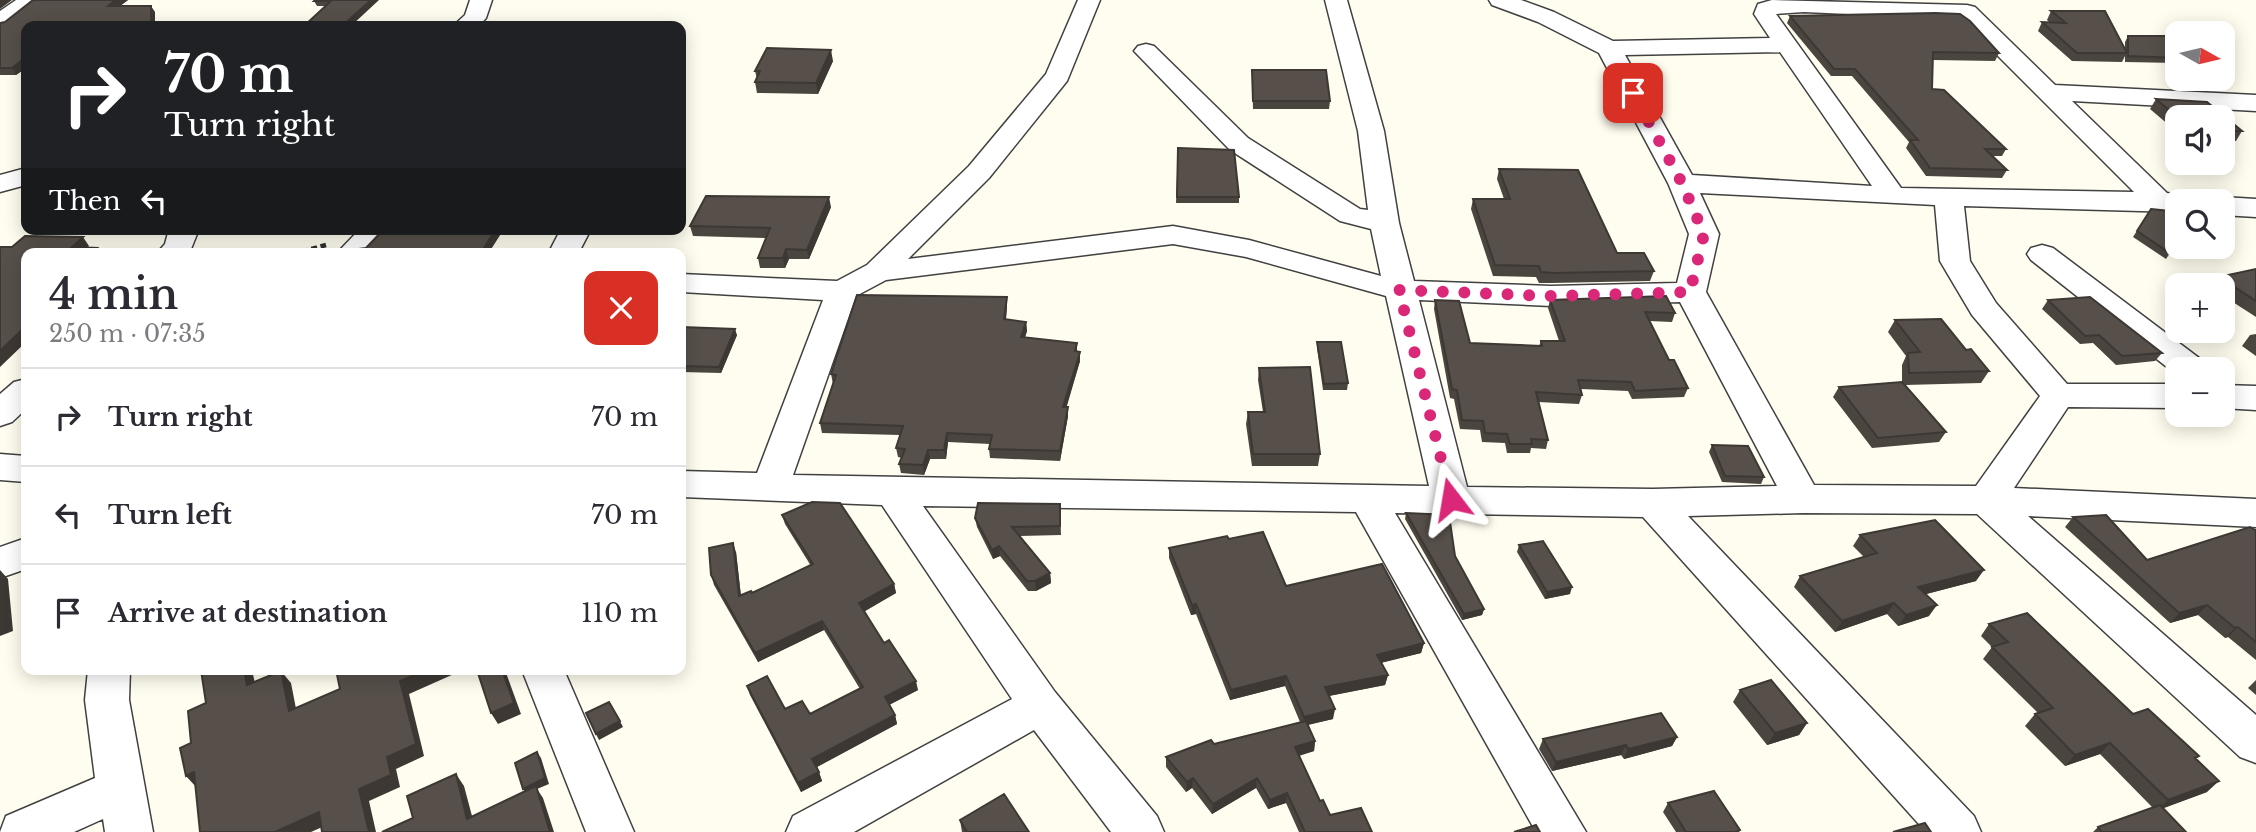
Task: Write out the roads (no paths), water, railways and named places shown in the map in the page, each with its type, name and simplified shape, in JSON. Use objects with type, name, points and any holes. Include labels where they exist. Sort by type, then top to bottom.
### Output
[{"type":"street","points":[[0,22],[32,0]]},
{"type":"street","points":[[471,21],[475,18],[481,0]]},
{"type":"street","points":[[686,283],[842,291],[878,272],[979,172],[1058,76],[1090,0]]},
{"type":"street","points":[[1336,0],[1371,131],[1384,223],[1451,499]]},
{"type":"street","points":[[1500,0],[1546,17],[1609,48],[1784,45]]},
{"type":"street","points":[[1894,196],[1784,45],[1765,14],[1766,9],[1775,6],[1899,7],[1967,12],[2165,199]]},
{"type":"street","points":[[1609,48],[1682,183],[1704,234],[1690,292],[1803,499]]},
{"type":"street","points":[[1146,51],[1239,144],[1350,215],[1384,223]]},
{"type":"street","points":[[2051,92],[2256,103]]},
{"type":"street","points":[[0,184],[21,178]]},
{"type":"street","points":[[1682,183],[1894,196],[2165,202]]},
{"type":"street","points":[[1949,198],[1955,261],[1983,309],[2059,395],[2165,396]]},
{"type":"street","points":[[2235,207],[2256,208]]},
{"type":"street","points":[[878,272],[1173,236],[1249,249],[1399,290],[1551,296],[1690,292]]},
{"type":"street","points":[[2042,254],[2175,357]]},
{"type":"street","points":[[771,485],[842,291]]},
{"type":"street","points":[[0,415],[21,395]]},
{"type":"street","points":[[1986,500],[2059,395]]},
{"type":"street","points":[[0,467],[21,469]]},
{"type":"street","points":[[686,484],[771,485],[893,492],[1653,503],[1803,499],[1986,500],[2256,513]]},
{"type":"street","points":[[893,492],[1041,705],[1140,832]]},
{"type":"street","points":[[1367,499],[1562,832]]},
{"type":"street","points":[[1986,500],[2256,743]]},
{"type":"street","points":[[1653,503],[1957,832]]},
{"type":"street","points":[[0,563],[21,555]]},
{"type":"street","points":[[23,832],[125,810],[107,699],[109,675]]},
{"type":"street","points":[[545,675],[610,832]]},
{"type":"street","points":[[810,832],[1041,705]]}]
